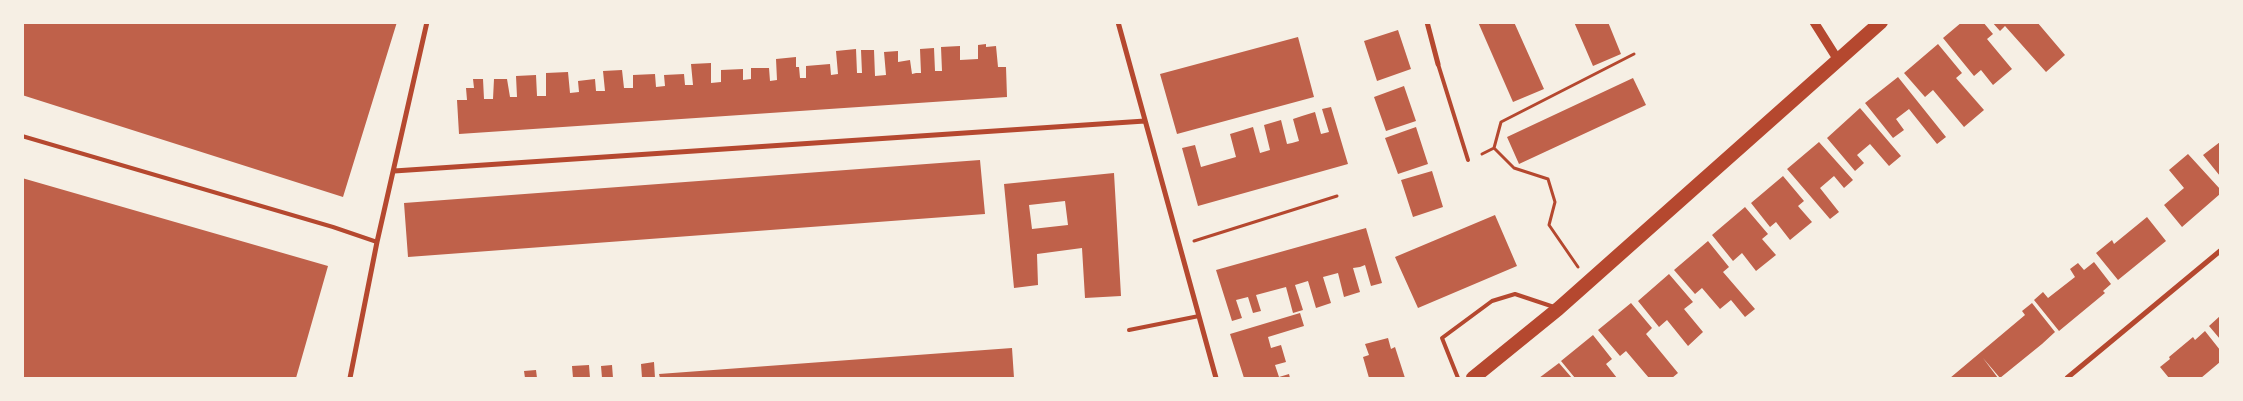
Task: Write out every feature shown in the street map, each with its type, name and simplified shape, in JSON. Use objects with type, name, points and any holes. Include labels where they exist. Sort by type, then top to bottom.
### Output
[{"type":"highway","points":[[1473,378],[1558,309],[1881,22]]},
{"type":"street","points":[[350,378],[377,242],[427,22]]},
{"type":"street","points":[[1118,22],[1216,378]]},
{"type":"street","points":[[1427,22],[1438,64]]},
{"type":"street","points":[[1814,22],[1838,60]]},
{"type":"street","points":[[394,171],[1145,121]]},
{"type":"street","points":[[2067,378],[2220,251]]},
{"type":"lane","points":[[1438,64],[1468,160]]},
{"type":"lane","points":[[22,136],[333,227],[377,242]]},
{"type":"lane","points":[[1458,378],[1442,338],[1492,302],[1516,294],[1558,309]]},
{"type":"lane","points":[[1129,330],[1199,316]]},
{"type":"path","points":[[1494,148],[1501,122],[1634,54]]},
{"type":"path","points":[[1468,160],[1494,148]]},
{"type":"path","points":[[1494,148],[1514,168],[1548,179],[1555,202],[1549,225],[1588,282]]},
{"type":"path","points":[[1179,246],[1337,196]]},
{"type":"building","points":[[22,22],[397,22],[343,197],[22,95]]},
{"type":"building","points":[[1478,22],[1514,22],[1544,89],[1513,102]]},
{"type":"building","points":[[1574,22],[1608,22],[1621,54],[1593,66]]},
{"type":"building","points":[[1962,22],[1983,22],[1993,34],[1987,39],[2012,69],[1993,85],[1981,70],[1974,76],[1943,38]]},
{"type":"building","points":[[1992,22],[2037,22],[2065,55],[2046,72],[2005,26],[2000,31]]},
{"type":"building","points":[[1398,30],[1411,69],[1377,81],[1364,41]]},
{"type":"building","points":[[1298,37],[1314,97],[1177,134],[1160,74]]},
{"type":"building","points":[[986,44],[986,47],[996,46],[998,67],[1006,67],[1007,97],[459,134],[457,100],[467,100],[466,88],[474,88],[473,79],[483,79],[484,99],[493,99],[494,79],[507,79],[510,97],[517,97],[516,76],[536,75],[537,96],[546,96],[546,73],[568,72],[570,93],[579,92],[578,81],[595,79],[596,91],[605,91],[603,71],[622,70],[624,88],[633,88],[633,75],[655,74],[656,87],[665,86],[664,75],[684,74],[685,85],[693,85],[691,64],[711,63],[711,83],[721,82],[721,70],[743,69],[743,80],[751,79],[751,68],[769,68],[770,81],[777,80],[776,59],[796,57],[796,67],[799,67],[800,78],[806,78],[806,66],[830,64],[831,75],[838,74],[836,51],[856,49],[857,73],[862,73],[861,50],[874,50],[875,76],[886,75],[884,52],[898,51],[898,62],[910,60],[912,74],[921,73],[920,49],[934,48],[935,71],[942,71],[941,47],[960,46],[960,60],[978,59],[978,45]]},
{"type":"building","points":[[1938,44],[1962,73],[1956,78],[1984,110],[1964,127],[1933,90],[1925,97],[1904,73]]},
{"type":"building","points":[[1898,77],[1946,137],[1937,144],[1909,109],[1896,119],[1904,130],[1893,138],[1865,103]]},
{"type":"building","points":[[1633,78],[1646,105],[1519,164],[1507,137]]},
{"type":"building","points":[[1404,86],[1416,121],[1386,131],[1374,97]]},
{"type":"building","points":[[1331,107],[1348,164],[1198,206],[1182,148],[1195,145],[1201,167],[1236,157],[1230,134],[1253,127],[1260,153],[1270,150],[1264,125],[1281,120],[1287,144],[1292,143],[1299,141],[1293,119],[1315,112],[1321,134],[1329,132],[1322,109]]},
{"type":"building","points":[[1860,108],[1901,156],[1889,166],[1870,144],[1857,155],[1864,163],[1855,171],[1827,138]]},
{"type":"building","points":[[1416,127],[1428,164],[1398,174],[1385,138]]},
{"type":"building","points":[[1819,142],[1853,180],[1844,188],[1834,176],[1820,188],[1839,212],[1830,219],[1787,169]]},
{"type":"building","points":[[2220,142],[2220,176],[2203,155]]},
{"type":"building","points":[[2188,154],[2220,189],[2220,194],[2182,227],[2164,205],[2184,188],[2169,170]]},
{"type":"building","points":[[980,160],[985,214],[408,257],[404,203]]},
{"type":"building","points":[[1432,171],[1443,207],[1413,217],[1401,180]]},
{"type":"building","points":[[1114,173],[1121,296],[1085,298],[1082,248],[1037,254],[1038,285],[1014,288],[1004,184]],"holes":[[[1065,201],[1068,225],[1032,229],[1029,205]]]},
{"type":"building","points":[[1783,176],[1804,201],[1798,206],[1812,222],[1790,240],[1776,222],[1770,227],[1751,203]]},
{"type":"building","points":[[22,178],[328,266],[296,378],[22,378]]},
{"type":"building","points":[[1745,207],[1768,234],[1762,239],[1776,255],[1756,271],[1742,253],[1733,261],[1712,235]]},
{"type":"building","points":[[1495,215],[1517,266],[1418,308],[1395,257]]},
{"type":"building","points":[[2147,217],[2166,241],[2118,280],[2096,253],[2112,240],[2114,244]]},
{"type":"building","points":[[1366,228],[1382,283],[1371,286],[1365,265],[1353,268],[1360,292],[1344,297],[1338,273],[1323,277],[1331,303],[1316,308],[1308,281],[1295,285],[1303,310],[1293,313],[1286,287],[1256,295],[1261,311],[1253,313],[1248,297],[1236,300],[1242,318],[1232,321],[1216,270]]},
{"type":"building","points":[[1708,241],[1729,267],[1723,272],[1755,309],[1745,317],[1731,300],[1720,309],[1702,288],[1695,294],[1674,270]]},
{"type":"building","points":[[2094,262],[2111,284],[2103,291],[2105,293],[2059,331],[2034,300],[2043,292],[2048,298],[2075,277],[2070,269],[2078,263],[2084,270]]},
{"type":"building","points":[[1669,274],[1693,302],[1684,309],[1703,332],[1688,346],[1667,320],[1659,327],[1638,301]]},
{"type":"building","points":[[1631,303],[1652,328],[1646,334],[1678,373],[1672,378],[1649,378],[1626,351],[1620,356],[1598,330]]},
{"type":"building","points":[[2032,303],[2055,332],[2042,344],[2000,378],[1983,358],[1998,378],[1950,378],[2025,315],[2022,311]]},
{"type":"building","points":[[1300,313],[1304,326],[1268,337],[1271,348],[1281,345],[1286,362],[1275,365],[1279,377],[1289,374],[1290,378],[1244,378],[1230,334]]},
{"type":"building","points":[[2220,316],[2220,339],[2209,326]]},
{"type":"building","points":[[2205,331],[2220,350],[2220,362],[2201,378],[2169,378],[2160,367],[2193,337],[2195,340]]},
{"type":"building","points":[[1593,335],[1612,359],[1606,364],[1617,378],[1575,378],[1561,361]]},
{"type":"building","points":[[1388,338],[1391,349],[1395,347],[1405,378],[1369,378],[1363,357],[1369,355],[1365,344]]},
{"type":"building","points":[[1012,348],[1014,378],[660,378],[659,374]]},
{"type":"building","points":[[654,362],[655,378],[642,378],[641,364]]},
{"type":"building","points":[[1559,363],[1572,378],[1539,378]]},
{"type":"building","points":[[589,365],[590,378],[573,378],[572,366]]},
{"type":"building","points":[[612,365],[613,378],[602,378],[601,366]]},
{"type":"building","points":[[536,370],[537,378],[525,378],[524,371]]}]
